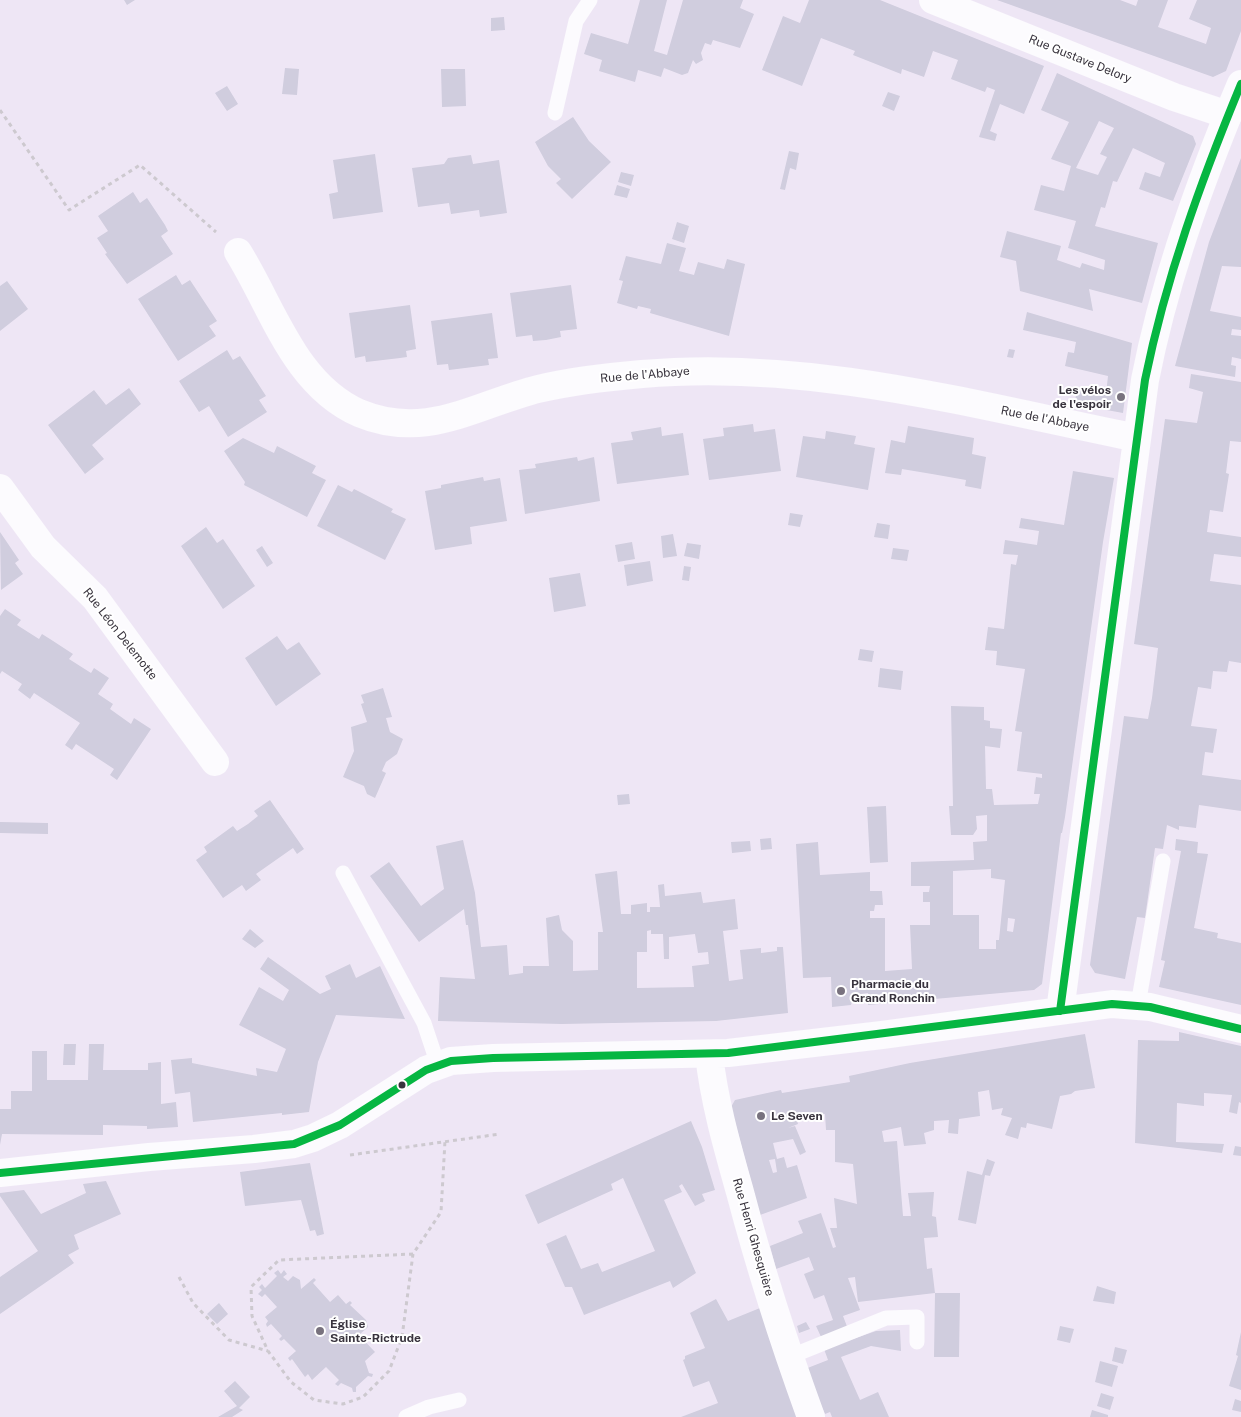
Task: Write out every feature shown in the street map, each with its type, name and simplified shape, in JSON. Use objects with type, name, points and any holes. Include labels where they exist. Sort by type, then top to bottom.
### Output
[{"type":"street","name":"Rue Gustave Delory","points":[[932,0],[1228,116]]},
{"type":"street","points":[[1060,1011],[1145,380],[1162,301],[1196,195],[1241,84]]},
{"type":"street","name":"Rue de l'Abbaye","points":[[238,252],[288,346],[312,377],[336,400],[373,418],[404,424],[434,423],[514,396],[582,381],[668,372],[725,371],[842,379],[1137,438]]},
{"type":"street","name":"Rue Léon Delemotte","points":[[0,488],[44,548],[95,598],[215,762]]},
{"type":"street","points":[[0,1173],[149,1157],[254,1150],[294,1144],[313,1138],[340,1125],[412,1079],[438,1065],[493,1058],[709,1054],[882,1035],[1112,1004],[1138,1005],[1241,1028]]},
{"type":"street","name":"Rue Henri Ghesquière","points":[[709,1054],[712,1084],[720,1120],[761,1271],[811,1417]]},
{"type":"lane","points":[[555,113],[576,21],[590,0]]},
{"type":"lane","points":[[1138,1005],[1163,861]]},
{"type":"lane","points":[[343,873],[424,1022],[438,1065]]},
{"type":"lane","points":[[789,1357],[886,1318],[917,1317],[917,1342]]},
{"type":"lane","points":[[406,1417],[429,1407],[459,1400]]},
{"type":"path","points":[[0,110],[69,210],[140,165],[238,252]]},
{"type":"path","points":[[348,1155],[500,1134]]},
{"type":"path","points":[[413,1254],[279,1260],[251,1287],[252,1316],[268,1351],[291,1382],[314,1400],[343,1404],[363,1398],[389,1370],[402,1338],[413,1254],[441,1212],[445,1141]]},
{"type":"path","points":[[179,1277],[193,1303],[229,1340],[268,1351]]},
{"type":"building","points":[[124,0],[135,0],[127,5]]},
{"type":"building","points":[[640,0],[667,0],[654,51],[667,55],[683,0],[743,0],[740,8],[754,14],[740,48],[713,40],[711,45],[705,43],[701,53],[703,60],[696,64],[693,60],[688,73],[682,75],[664,68],[661,77],[638,70],[635,82],[599,71],[602,60],[584,54],[591,33],[628,44]]},
{"type":"building","points":[[809,0],[880,0],[1044,66],[1024,114],[1000,104],[990,131],[997,134],[995,141],[979,137],[995,90],[987,87],[985,92],[951,79],[958,60],[933,51],[924,77],[902,69],[901,74],[853,55],[855,51],[821,38],[802,86],[762,70],[783,16],[800,23]]},
{"type":"building","points":[[997,0],[1120,0],[1136,6],[1138,0],[1168,0],[1158,27],[1206,44],[1211,28],[1189,19],[1197,0],[1241,0],[1241,31],[1226,71],[1213,77]]},
{"type":"building","points":[[504,17],[505,30],[491,31],[491,18]]},
{"type":"building","points":[[285,68],[299,69],[297,95],[282,94]]},
{"type":"building","points":[[441,69],[465,69],[466,106],[442,107]]},
{"type":"building","points":[[1057,73],[1193,136],[1196,144],[1173,201],[1139,189],[1145,172],[1160,177],[1165,163],[1133,148],[1117,182],[1113,181],[1105,208],[1101,207],[1095,226],[1158,243],[1142,303],[1089,289],[1093,311],[1020,291],[1016,261],[1000,257],[1007,231],[1061,246],[1057,260],[1080,268],[1082,263],[1104,270],[1105,260],[1068,248],[1076,221],[1034,210],[1041,185],[1064,191],[1071,166],[1051,159],[1069,122],[1041,110]],"holes":[[[1099,121],[1114,128],[1100,154],[1107,157],[1098,175],[1076,168]]]},
{"type":"building","points":[[227,86],[238,104],[227,111],[215,93]]},
{"type":"building","points":[[888,92],[900,96],[894,111],[882,106]]},
{"type":"building","points":[[573,117],[589,141],[611,162],[572,199],[556,183],[561,179],[548,166],[535,142]]},
{"type":"building","points":[[789,151],[799,153],[796,170],[790,168],[785,190],[780,189]]},
{"type":"building","points":[[375,154],[383,212],[333,219],[329,194],[338,192],[333,160]]},
{"type":"building","points":[[471,155],[473,164],[499,160],[507,213],[480,217],[479,210],[451,214],[449,203],[418,207],[412,168],[444,164],[448,158]]},
{"type":"building","points":[[1241,158],[1241,267],[1222,266],[1210,311],[1241,317],[1241,330],[1232,329],[1231,335],[1241,336],[1241,359],[1232,357],[1231,365],[1236,366],[1235,377],[1175,366],[1209,242]]},
{"type":"building","points":[[621,172],[634,175],[631,186],[618,182]]},
{"type":"building","points":[[617,185],[630,189],[627,198],[614,195]]},
{"type":"building","points":[[133,192],[140,203],[147,198],[165,225],[168,231],[161,236],[173,254],[127,284],[105,254],[107,253],[97,238],[108,231],[98,216]]},
{"type":"building","points":[[677,222],[689,226],[684,243],[672,239]]},
{"type":"building","points":[[667,243],[686,248],[679,271],[694,275],[698,262],[724,269],[727,259],[745,264],[729,336],[650,313],[651,309],[638,306],[637,309],[617,303],[623,281],[619,280],[626,256],[661,264]]},
{"type":"building","points":[[176,275],[182,285],[190,280],[217,321],[209,326],[216,336],[178,361],[138,299]]},
{"type":"building","points":[[7,281],[28,309],[0,331],[0,286]]},
{"type":"building","points":[[571,285],[577,329],[560,331],[561,337],[546,340],[533,341],[532,335],[516,337],[510,293]]},
{"type":"building","points":[[410,305],[416,349],[406,351],[407,357],[366,362],[365,356],[355,358],[349,313]]},
{"type":"building","points":[[1027,312],[1132,343],[1123,413],[1074,404],[1078,388],[1106,394],[1108,376],[1065,366],[1068,352],[1074,353],[1076,342],[1023,330]]},
{"type":"building","points":[[492,313],[498,358],[488,359],[489,365],[449,370],[448,364],[437,365],[431,321]]},
{"type":"building","points":[[1009,349],[1015,350],[1013,358],[1007,357]]},
{"type":"building","points":[[227,350],[233,360],[240,356],[266,396],[259,400],[267,412],[228,437],[209,406],[199,412],[179,381]]},
{"type":"building","points":[[1191,374],[1241,382],[1241,442],[1230,441],[1226,473],[1229,474],[1223,512],[1210,510],[1207,532],[1241,537],[1241,557],[1214,554],[1210,581],[1241,585],[1241,663],[1229,661],[1227,672],[1213,671],[1211,689],[1198,687],[1191,726],[1217,729],[1213,753],[1205,752],[1202,775],[1241,780],[1241,811],[1199,805],[1196,828],[1179,826],[1179,830],[1167,825],[1163,849],[1155,848],[1145,918],[1137,917],[1125,979],[1095,973],[1090,965],[1124,716],[1148,719],[1152,698],[1158,648],[1134,644],[1165,419],[1197,423],[1203,392],[1189,388]]},
{"type":"building","points":[[129,388],[141,404],[92,445],[104,459],[85,474],[48,425],[94,390],[106,405]]},
{"type":"building","points":[[753,424],[754,432],[775,429],[781,471],[709,480],[703,439],[724,436],[723,428]]},
{"type":"building","points":[[908,426],[974,438],[972,454],[986,457],[981,489],[965,486],[966,480],[902,469],[901,475],[885,473],[891,440],[905,443]]},
{"type":"building","points":[[661,427],[662,436],[683,433],[689,475],[617,484],[611,443],[633,440],[631,432]]},
{"type":"building","points":[[826,431],[856,436],[854,444],[875,448],[868,490],[796,477],[803,436],[825,439]]},
{"type":"building","points":[[243,438],[274,453],[277,446],[316,466],[312,473],[326,480],[307,517],[244,485],[245,482],[224,451]]},
{"type":"building","points":[[577,457],[578,461],[594,457],[600,501],[525,514],[519,470],[536,468],[535,464]]},
{"type":"building","points":[[1073,471],[1114,478],[1103,542],[1065,817],[1061,833],[1042,984],[1034,990],[868,1005],[868,993],[854,995],[851,1005],[832,1007],[831,977],[803,978],[796,844],[818,842],[820,875],[870,872],[870,891],[882,891],[883,905],[875,905],[874,911],[870,911],[870,918],[885,918],[885,971],[912,969],[910,925],[930,925],[930,902],[923,902],[923,892],[929,892],[930,886],[911,886],[911,862],[974,860],[973,842],[987,841],[987,815],[976,816],[977,829],[973,835],[951,835],[949,806],[953,806],[951,706],[984,707],[984,720],[990,721],[990,728],[1002,729],[1000,748],[985,746],[986,789],[992,789],[994,805],[1038,804],[1040,794],[1034,794],[1036,777],[1042,778],[1042,774],[1017,771],[1022,732],[1015,731],[1025,669],[996,665],[997,651],[985,650],[988,627],[1004,629],[1011,564],[1016,565],[1018,555],[1003,554],[1005,540],[1037,545],[1039,531],[1019,528],[1021,518],[1064,525]],"holes":[[[991,869],[991,878],[1005,880],[999,940],[996,940],[996,949],[979,949],[979,915],[953,915],[953,871]],[[1008,918],[1015,919],[1013,932],[1007,931]]]},
{"type":"building","points":[[483,477],[484,481],[500,478],[507,521],[470,527],[472,544],[435,550],[425,491],[441,488],[441,485]]},
{"type":"building","points":[[338,485],[352,492],[354,489],[393,509],[391,512],[406,519],[385,560],[317,526]]},
{"type":"building","points":[[790,513],[803,515],[800,527],[788,525]]},
{"type":"building","points":[[877,523],[890,525],[888,539],[874,537]]},
{"type":"building","points":[[206,527],[217,543],[223,539],[255,586],[223,609],[181,546]]},
{"type":"building","points":[[0,532],[19,560],[15,563],[23,574],[1,590]]},
{"type":"building","points":[[673,534],[677,556],[663,558],[661,536]]},
{"type":"building","points":[[632,542],[635,559],[618,562],[615,545]]},
{"type":"building","points":[[687,543],[701,545],[699,559],[684,556]]},
{"type":"building","points":[[262,546],[273,563],[267,567],[256,550]]},
{"type":"building","points":[[893,548],[909,550],[907,561],[891,559]]},
{"type":"building","points":[[650,561],[653,581],[627,586],[624,565]]},
{"type":"building","points":[[684,566],[691,567],[689,581],[682,580]]},
{"type":"building","points":[[580,573],[586,606],[554,612],[549,578]]},
{"type":"building","points":[[5,609],[21,620],[17,625],[39,639],[42,634],[73,654],[69,659],[91,673],[94,668],[109,678],[98,694],[113,704],[110,709],[131,724],[134,718],[151,729],[117,780],[110,775],[114,769],[76,744],[72,750],[65,745],[80,723],[34,693],[30,699],[18,690],[22,684],[2,671],[0,674],[0,616]]},
{"type":"building","points":[[277,636],[287,650],[299,642],[321,674],[276,706],[245,658]]},
{"type":"building","points":[[860,649],[874,651],[872,662],[858,660]]},
{"type":"building","points":[[880,668],[903,671],[901,690],[878,687]]},
{"type":"building","points":[[383,688],[392,717],[386,718],[390,732],[403,739],[397,754],[386,762],[382,771],[386,773],[375,798],[367,794],[364,786],[343,777],[354,751],[351,727],[367,722],[361,704],[364,703],[361,695]]},
{"type":"building","points":[[629,794],[630,804],[618,805],[617,795]]},
{"type":"building","points":[[270,800],[304,849],[297,854],[293,848],[256,874],[261,880],[246,891],[242,885],[223,898],[196,860],[207,852],[204,847],[233,826],[237,831],[248,824],[258,816],[254,811]]},
{"type":"building","points":[[886,806],[888,862],[870,863],[867,807]]},
{"type":"building","points":[[0,822],[48,823],[48,834],[0,833]]},
{"type":"building","points":[[771,838],[772,849],[761,850],[760,839]]},
{"type":"building","points":[[1176,839],[1198,842],[1197,853],[1208,854],[1194,928],[1218,933],[1217,938],[1241,943],[1241,1005],[1159,987],[1165,961],[1161,960],[1181,851],[1175,850]]},
{"type":"building","points":[[463,840],[475,893],[481,947],[507,945],[509,975],[523,973],[523,966],[549,966],[546,918],[559,915],[562,930],[573,941],[573,971],[598,970],[598,932],[603,932],[595,874],[617,871],[621,914],[631,914],[631,905],[647,903],[647,912],[650,912],[650,907],[660,907],[658,885],[664,884],[665,896],[701,892],[703,903],[735,899],[738,929],[723,931],[729,981],[743,979],[740,950],[761,948],[761,953],[777,951],[777,947],[783,947],[788,1013],[716,1021],[562,1024],[438,1021],[440,977],[475,979],[464,909],[419,942],[370,876],[389,862],[421,906],[444,889],[436,846]],"holes":[[[651,930],[651,934],[663,934],[664,959],[669,959],[669,937],[695,934],[698,953],[708,952],[709,964],[692,966],[694,987],[637,988],[637,952],[647,952],[647,931]]]},
{"type":"building","points":[[750,841],[751,851],[732,853],[731,842]]},
{"type":"building","points":[[250,929],[264,941],[255,948],[242,939]]},
{"type":"building","points":[[268,957],[320,994],[331,989],[325,976],[350,964],[356,978],[380,966],[405,1019],[336,1015],[318,1062],[309,1112],[193,1122],[190,1092],[175,1094],[171,1060],[192,1058],[192,1063],[257,1076],[256,1068],[277,1072],[286,1049],[239,1025],[259,987],[283,1001],[289,990],[260,969]]},
{"type":"building","points":[[1179,1032],[1241,1046],[1241,1103],[1239,1102],[1237,1114],[1229,1112],[1232,1095],[1204,1093],[1204,1106],[1177,1103],[1176,1142],[1224,1144],[1222,1153],[1135,1143],[1138,1040],[1179,1041]]},
{"type":"building","points":[[1085,1034],[1095,1088],[1075,1091],[1071,1094],[1060,1096],[1052,1129],[1027,1123],[1026,1128],[1021,1127],[1018,1139],[1005,1135],[1012,1118],[1001,1115],[1003,1108],[992,1110],[989,1090],[978,1092],[980,1116],[959,1119],[958,1134],[948,1133],[949,1120],[934,1121],[934,1130],[924,1133],[926,1144],[904,1146],[901,1127],[882,1131],[884,1142],[897,1141],[903,1216],[911,1216],[908,1193],[934,1192],[932,1216],[936,1217],[938,1237],[924,1238],[927,1269],[932,1268],[935,1293],[858,1302],[855,1277],[848,1278],[860,1310],[843,1316],[848,1329],[822,1339],[816,1326],[833,1320],[824,1295],[814,1299],[804,1274],[814,1270],[809,1257],[776,1269],[770,1246],[803,1233],[798,1221],[821,1213],[833,1248],[836,1247],[830,1228],[837,1228],[834,1198],[857,1204],[853,1164],[835,1162],[835,1130],[826,1130],[825,1114],[805,1118],[804,1112],[795,1114],[798,1124],[788,1128],[795,1126],[806,1152],[800,1155],[793,1139],[773,1143],[777,1159],[784,1157],[787,1168],[797,1165],[807,1198],[760,1215],[731,1107],[735,1100],[781,1090],[782,1093],[850,1082],[849,1076],[910,1063]],"holes":[[[775,1159],[777,1172],[773,1173],[769,1160]]]},
{"type":"building","points":[[64,1044],[76,1044],[75,1065],[63,1065]]},
{"type":"building","points":[[89,1044],[104,1044],[103,1070],[148,1070],[148,1063],[161,1062],[161,1104],[176,1102],[178,1127],[147,1129],[147,1126],[103,1125],[103,1135],[2,1134],[0,1145],[0,1109],[11,1109],[11,1091],[32,1091],[32,1051],[47,1051],[47,1080],[88,1080]]},
{"type":"building","points":[[691,1121],[702,1147],[715,1190],[702,1194],[705,1201],[695,1206],[682,1184],[679,1186],[682,1192],[664,1200],[696,1273],[673,1288],[670,1281],[584,1315],[572,1287],[565,1287],[546,1244],[566,1235],[581,1269],[598,1263],[602,1272],[655,1251],[623,1178],[611,1184],[613,1190],[538,1224],[525,1195]]},
{"type":"building","points":[[1235,1146],[1241,1147],[1241,1156],[1233,1155]]},
{"type":"building","points":[[987,1159],[995,1162],[990,1176],[985,1175],[976,1224],[958,1220],[967,1171],[982,1175]]},
{"type":"building","points":[[310,1163],[324,1234],[317,1236],[315,1230],[310,1231],[301,1200],[245,1206],[240,1172]]},
{"type":"building","points":[[106,1181],[121,1214],[74,1235],[79,1249],[68,1255],[74,1263],[0,1314],[0,1277],[38,1251],[0,1196],[0,1193],[24,1190],[41,1214],[86,1193],[83,1184]]},
{"type":"building","name":"Église Sainte-Rictrude","points":[[278,1270],[281,1274],[284,1270],[287,1274],[283,1277],[288,1281],[293,1276],[300,1280],[301,1289],[314,1278],[316,1280],[313,1283],[330,1302],[338,1295],[346,1304],[350,1301],[352,1303],[350,1305],[366,1320],[368,1327],[359,1335],[375,1352],[365,1361],[369,1373],[373,1374],[372,1377],[368,1376],[356,1387],[356,1392],[353,1392],[352,1388],[341,1383],[338,1386],[335,1384],[339,1380],[326,1367],[312,1380],[308,1374],[305,1377],[292,1359],[290,1361],[288,1358],[296,1351],[284,1339],[281,1341],[279,1339],[282,1336],[271,1324],[267,1327],[268,1321],[265,1317],[277,1307],[265,1294],[262,1297],[258,1294],[262,1290],[259,1287],[262,1284],[265,1288],[277,1276],[274,1273]]},
{"type":"building","points":[[1097,1286],[1116,1292],[1114,1304],[1093,1301]]},
{"type":"building","points":[[935,1293],[960,1293],[959,1357],[934,1357]]},
{"type":"building","points":[[716,1299],[728,1321],[760,1308],[801,1417],[681,1417],[718,1403],[709,1381],[693,1387],[683,1360],[685,1356],[705,1348],[690,1313]]},
{"type":"building","points":[[219,1303],[228,1314],[217,1324],[207,1314]]},
{"type":"building","points":[[806,1322],[810,1329],[799,1333],[797,1326]]},
{"type":"building","points":[[1060,1326],[1074,1329],[1070,1343],[1057,1340]]},
{"type":"building","points":[[900,1330],[901,1351],[871,1346],[841,1357],[860,1400],[878,1392],[889,1417],[832,1417],[830,1412],[825,1414],[805,1369],[828,1360],[824,1349],[876,1331]]},
{"type":"building","points":[[1241,1332],[1241,1390],[1229,1386],[1238,1356],[1236,1355]]},
{"type":"building","points":[[1115,1347],[1127,1350],[1123,1364],[1112,1361]]},
{"type":"building","points":[[1100,1361],[1118,1366],[1112,1387],[1095,1382]]},
{"type":"building","points":[[235,1381],[250,1397],[239,1408],[243,1410],[232,1417],[218,1417],[237,1406],[224,1391]]},
{"type":"building","points":[[1101,1393],[1114,1397],[1110,1410],[1097,1406]]},
{"type":"building","points":[[1235,1399],[1241,1401],[1241,1412],[1232,1410]]},
{"type":"building","points":[[1092,1410],[1108,1415],[1108,1417],[1090,1417]]},
{"type":"transit line","points":[[1060,1011],[1145,380],[1174,267],[1212,157],[1241,84]]},
{"type":"transit line","points":[[0,1173],[294,1144],[340,1125],[426,1070],[451,1061],[493,1058],[728,1053],[1112,1004],[1150,1007],[1241,1029]]},
{"type":"place","name":"Les vélos de l'espoir","points":[[1121,397]]},
{"type":"place","name":"Pharmacie du Grand Ronchin","points":[[841,991]]},
{"type":"place","name":"Le Seven","points":[[761,1116]]},
{"type":"place","name":"Église Sainte-Rictrude","points":[[320,1331]]}]
